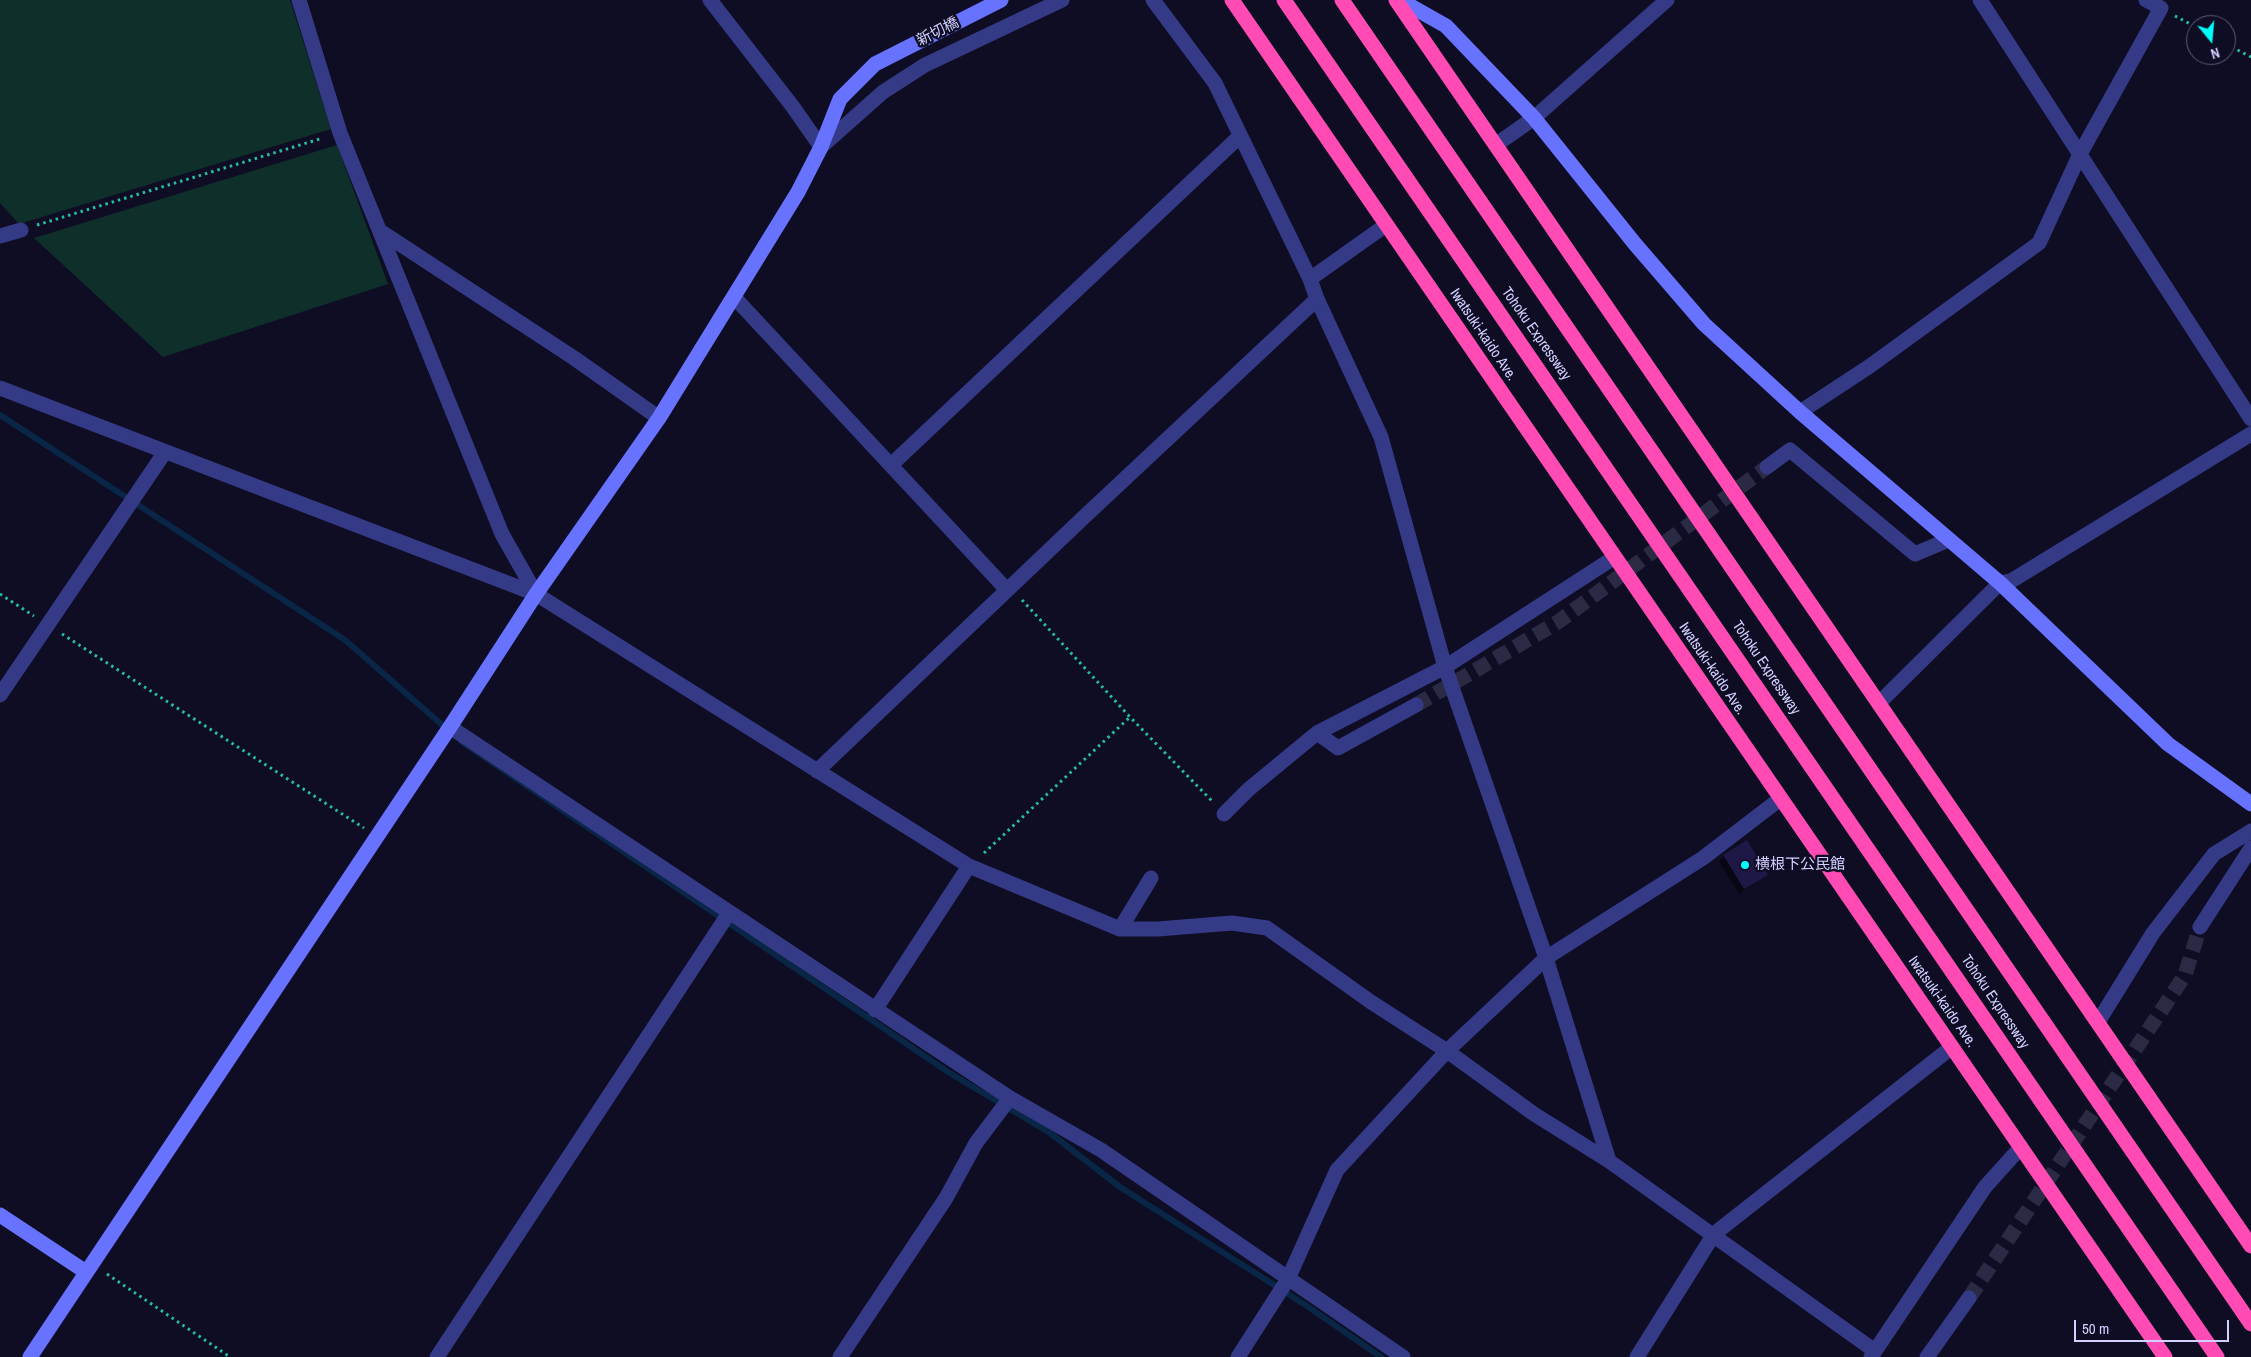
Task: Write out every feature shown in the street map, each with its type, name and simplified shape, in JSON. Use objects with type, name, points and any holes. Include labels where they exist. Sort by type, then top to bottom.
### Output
[{"type":"highway","name":"Iwatsuki-kaido Ave.","points":[[1232,0],[1780,800],[2165,1357]]},
{"type":"highway","name":"Tohoku Expressway","points":[[1284,0],[2217,1357]]},
{"type":"highway","name":"Tohoku Expressway","points":[[1342,0],[2251,1324]]},
{"type":"highway","points":[[1398,0],[2251,1246]]},
{"type":"street","points":[[299,0],[340,132],[502,534],[536,594]]},
{"type":"street","points":[[710,0],[794,107],[821,147],[883,92],[925,65],[1062,0]]},
{"type":"street","name":"新切橋","points":[[30,1357],[450,727],[536,594],[659,418],[798,192],[821,147],[840,99],[874,64],[1001,0]]},
{"type":"street","points":[[1153,0],[1215,83],[1310,279],[1317,299],[1381,437],[1445,667],[1546,958],[1609,1161]]},
{"type":"street","points":[[1398,0],[1446,26],[1534,118],[1635,244],[1704,324],[1800,412],[1948,540],[2000,582],[2168,744],[2250,802]]},
{"type":"street","points":[[1497,144],[1534,118],[1667,0]]},
{"type":"street","points":[[1980,0],[2251,418]]},
{"type":"street","points":[[1800,412],[1870,366],[2039,243],[2080,154],[2161,8],[2146,0]]},
{"type":"street","points":[[891,465],[1240,136]]},
{"type":"street","points":[[1310,279],[1386,225]]},
{"type":"street","points":[[0,236],[21,230]]},
{"type":"street","points":[[380,231],[574,358],[659,418]]},
{"type":"street","points":[[734,297],[1009,588]]},
{"type":"street","points":[[817,771],[1317,299]]},
{"type":"street","points":[[0,388],[536,594],[970,866],[1120,929],[1158,929],[1232,923],[1267,928],[1371,1002],[1447,1051],[1534,1114],[1609,1161],[1662,1200],[1714,1234],[1873,1354],[1985,1187],[2021,1147]]},
{"type":"street","points":[[1879,703],[2000,582],[2011,581],[2251,434]]},
{"type":"street","points":[[1767,467],[1790,450],[1915,554],[1948,540]]},
{"type":"street","points":[[0,695],[165,452]]},
{"type":"street","points":[[1224,814],[1249,789],[1317,733],[1445,667],[1614,557]]},
{"type":"street","points":[[1317,733],[1338,748],[1416,705]]},
{"type":"street","points":[[450,727],[1010,1098],[1102,1150],[1404,1357]]},
{"type":"street","points":[[1238,1357],[1288,1279],[1336,1170],[1447,1051],[1546,958],[1703,858],[1780,800]]},
{"type":"street","points":[[2098,1022],[2153,933],[2214,854],[2251,831]]},
{"type":"street","points":[[2200,927],[2251,848]]},
{"type":"street","points":[[875,1010],[970,866]]},
{"type":"street","points":[[1120,929],[1151,878]]},
{"type":"street","points":[[437,1357],[729,913]]},
{"type":"street","points":[[1637,1357],[1714,1234],[1952,1047]]},
{"type":"street","points":[[840,1357],[946,1198],[976,1143],[1010,1098]]},
{"type":"street","points":[[0,1215],[89,1268]]},
{"type":"street","points":[[1926,1357],[1969,1298]]},
{"type":"path","points":[[2161,8],[2186,22]]},
{"type":"path","points":[[2236,49],[2251,57]]},
{"type":"path","points":[[21,230],[340,132]]},
{"type":"path","points":[[1009,588],[1224,814]]},
{"type":"path","points":[[0,594],[377,837]]},
{"type":"path","points":[[970,866],[1130,717]]},
{"type":"path","points":[[89,1268],[230,1357]]},
{"type":"green space","points":[[0,0],[290,0],[331,129],[19,224],[0,203]]},
{"type":"green space","points":[[337,145],[388,284],[163,357],[34,238]]},
{"type":"building","name":"横根下公民館","points":[[1747,840],[1768,875],[1744,889],[1723,855]]},
{"type":"waterway","points":[[0,415],[345,640],[449,731]]},
{"type":"waterway","points":[[462,742],[948,1072],[1050,1133],[1120,1187],[1307,1306],[1381,1357]]},
{"type":"tunnel","points":[[1416,705],[1558,622],[1767,467]]},
{"type":"tunnel","points":[[1969,1298],[2185,975],[2200,927]]},
{"type":"place","name":"横根下公民館","points":[[1745,865]]}]
